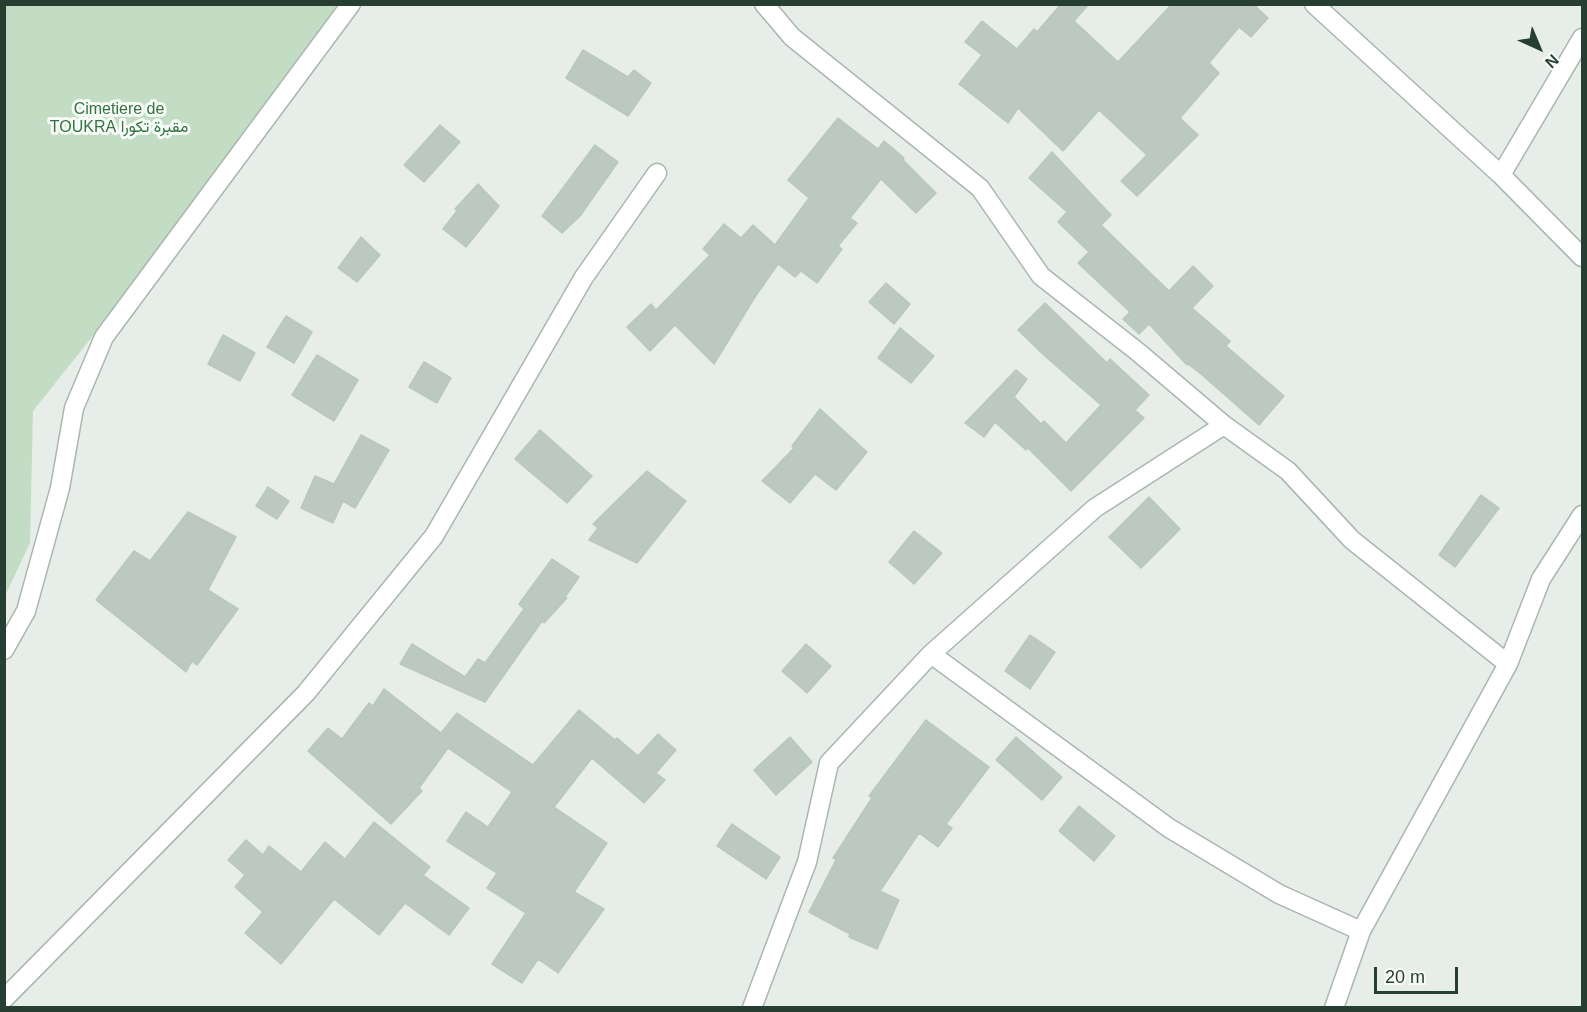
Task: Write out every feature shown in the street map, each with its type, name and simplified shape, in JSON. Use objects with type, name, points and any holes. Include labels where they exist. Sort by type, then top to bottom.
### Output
[{"type":"street","points":[[4,650],[26,611],[60,488],[74,408],[104,337],[351,4]]},
{"type":"street","points":[[765,4],[792,37],[980,188],[1041,276],[1138,352],[1224,425],[1288,471],[1352,540],[1508,664]]},
{"type":"street","points":[[1314,4],[1501,175],[1582,257]]},
{"type":"street","points":[[1501,175],[1582,38]]},
{"type":"street","points":[[4,999],[306,693],[434,536],[584,277],[657,173]]},
{"type":"street","points":[[752,1008],[807,862],[829,763],[931,654],[1095,508],[1224,425]]},
{"type":"street","points":[[1334,1008],[1361,931],[1508,664],[1540,579],[1582,515]]},
{"type":"street","points":[[931,654],[1169,828],[1279,894],[1361,931]]},
{"type":"green space","name":"Cimetiere de TOUKRA مقبرة تكورا","points":[[5,5],[357,5],[33,411],[30,543],[5,596]]},
{"type":"building","points":[[1061,4],[1089,4],[1074,21],[1118,62],[1172,4],[1258,4],[1256,7],[1268,18],[1251,37],[1239,27],[1209,63],[1219,73],[1180,118],[1198,135],[1137,196],[1121,181],[1147,155],[1099,110],[1063,151],[1018,108],[1008,123],[959,84],[982,55],[965,42],[982,21],[1017,49],[1034,29],[1037,32]]},
{"type":"building","points":[[583,50],[628,77],[634,70],[651,83],[628,116],[566,78]]},
{"type":"building","points":[[838,118],[878,149],[884,141],[904,158],[903,160],[936,193],[916,213],[881,179],[850,218],[857,223],[838,246],[842,249],[817,283],[801,271],[795,277],[778,264],[714,364],[675,325],[650,351],[627,327],[651,304],[656,310],[710,255],[703,249],[724,224],[741,238],[753,225],[775,245],[809,198],[788,180]]},
{"type":"building","points":[[440,125],[460,142],[424,182],[404,165]]},
{"type":"building","points":[[595,145],[618,162],[580,216],[562,233],[542,216]]},
{"type":"building","points":[[1052,152],[1111,215],[1101,225],[1169,291],[1193,266],[1213,286],[1192,308],[1230,341],[1226,346],[1284,396],[1259,425],[1201,374],[1187,365],[1149,324],[1139,334],[1123,319],[1130,312],[1078,263],[1089,252],[1058,222],[1067,212],[1029,178]]},
{"type":"building","points":[[478,184],[499,206],[466,247],[443,229],[457,211],[455,209]]},
{"type":"building","points":[[361,237],[380,255],[357,282],[338,268]]},
{"type":"building","points":[[886,283],[910,304],[894,324],[869,302]]},
{"type":"building","points":[[1045,303],[1107,363],[1110,359],[1149,395],[1135,410],[1144,418],[1071,491],[1028,448],[1026,450],[995,422],[984,437],[965,423],[1016,370],[1027,379],[1014,397],[1041,424],[1044,421],[1066,443],[1101,405],[1018,330]]},
{"type":"building","points":[[286,316],[312,332],[294,363],[267,347]]},
{"type":"building","points":[[900,328],[934,356],[911,383],[878,358]]},
{"type":"building","points":[[223,335],[255,353],[240,381],[208,364]]},
{"type":"building","points":[[317,355],[358,380],[334,421],[292,395]]},
{"type":"building","points":[[424,362],[451,378],[437,403],[409,387]]},
{"type":"building","points":[[820,409],[867,452],[836,490],[815,474],[790,503],[762,481],[794,448],[792,446]]},
{"type":"building","points":[[540,430],[592,476],[567,503],[515,459]]},
{"type":"building","points":[[361,435],[389,450],[355,508],[343,501],[333,523],[301,508],[315,476],[334,484]]},
{"type":"building","points":[[647,471],[686,501],[637,563],[589,540],[598,528],[593,524]]},
{"type":"building","points":[[268,487],[289,501],[277,519],[256,506]]},
{"type":"building","points":[[1481,495],[1499,508],[1455,567],[1439,555]]},
{"type":"building","points":[[1149,497],[1180,529],[1141,568],[1109,537]]},
{"type":"building","points":[[188,512],[236,537],[208,590],[238,609],[197,665],[192,661],[186,672],[96,600],[134,551],[150,561]]},
{"type":"building","points":[[914,531],[942,553],[914,584],[889,562]]},
{"type":"building","points":[[552,559],[579,577],[565,597],[567,598],[544,623],[542,621],[485,702],[400,664],[412,644],[465,677],[478,659],[485,663],[524,609],[519,604]]},
{"type":"building","points":[[1030,635],[1055,652],[1030,689],[1005,671]]},
{"type":"building","points":[[806,644],[831,666],[807,693],[782,671]]},
{"type":"building","points":[[384,689],[441,733],[457,713],[533,765],[579,710],[638,756],[658,734],[676,750],[656,773],[665,780],[644,803],[592,758],[554,807],[607,843],[574,892],[604,909],[558,973],[538,959],[522,983],[492,964],[526,913],[487,888],[497,873],[447,841],[466,812],[488,827],[512,792],[448,748],[419,788],[422,791],[391,824],[308,751],[328,728],[342,739],[369,703],[373,706]]},
{"type":"building","points":[[926,720],[989,767],[946,824],[952,828],[938,847],[919,833],[880,891],[899,900],[877,949],[849,937],[850,934],[809,912],[836,860],[833,858],[872,798],[869,796]]},
{"type":"building","points":[[790,737],[812,762],[776,795],[754,770]]},
{"type":"building","points":[[1016,737],[1062,777],[1042,800],[996,760]]},
{"type":"building","points":[[1079,806],[1115,836],[1094,861],[1059,831]]},
{"type":"building","points":[[374,822],[430,867],[423,875],[469,908],[449,935],[405,903],[379,935],[334,899],[281,964],[245,933],[263,912],[235,887],[245,875],[228,860],[246,840],[263,855],[269,846],[301,872],[325,842],[345,859]]},
{"type":"building","points":[[732,824],[780,857],[766,879],[717,846]]}]
